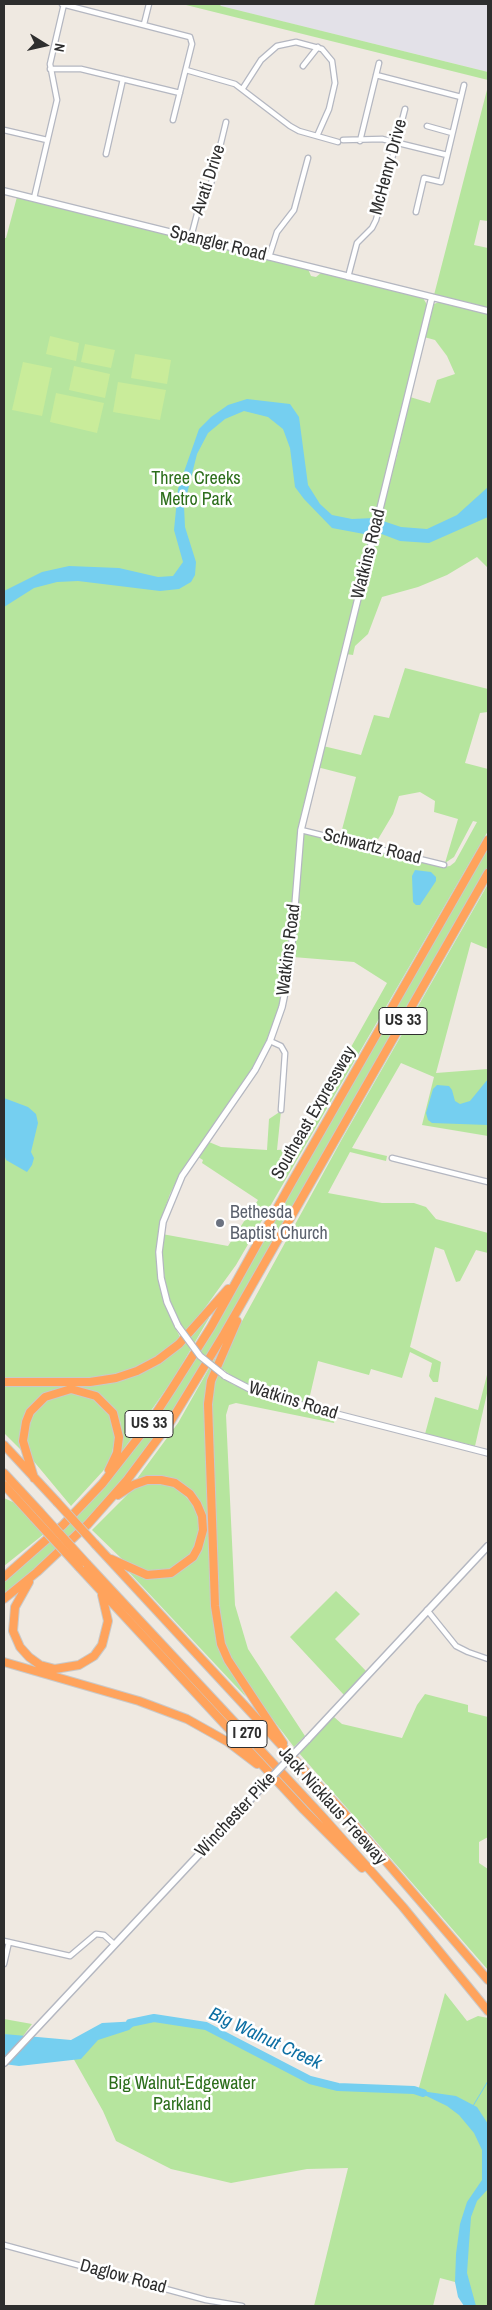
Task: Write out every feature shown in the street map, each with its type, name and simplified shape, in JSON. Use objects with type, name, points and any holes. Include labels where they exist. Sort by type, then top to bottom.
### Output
[{"type":"highway","name":"Southeast Expressway","points":[[4,1577],[63,1525],[102,1484],[144,1431],[173,1387],[239,1276],[488,840]]},
{"type":"highway","name":"Southeast Expressway","points":[[4,1599],[37,1572],[98,1513],[142,1462],[171,1421],[264,1264],[488,874]]},
{"type":"highway","points":[[264,1264],[211,1381],[207,1430],[213,1579],[217,1623],[228,1660],[288,1751]]},
{"type":"highway","points":[[4,1382],[29,1384],[104,1380],[146,1367],[168,1353],[189,1334],[239,1276]]},
{"type":"highway","points":[[34,1478],[24,1441],[24,1430],[30,1412],[40,1401],[51,1394],[61,1390],[76,1389],[103,1400],[113,1413],[119,1428],[117,1453],[102,1484]]},
{"type":"highway","name":"Jack Nicklaus Freeway","points":[[4,1445],[288,1751],[402,1877],[488,1980]]},
{"type":"highway","name":"Jack Nicklaus Freeway","points":[[4,1473],[37,1515],[88,1564],[321,1815],[403,1908],[488,2011]]},
{"type":"highway","points":[[98,1513],[133,1485],[156,1480],[168,1481],[185,1490],[197,1504],[202,1516],[203,1530],[198,1548],[187,1563],[171,1573],[155,1575],[140,1573],[106,1556]]},
{"type":"highway","points":[[4,1485],[27,1510]]},
{"type":"highway","points":[[4,1494],[37,1515],[79,1568],[272,1776],[403,1908]]},
{"type":"highway","points":[[4,1570],[21,1564]]},
{"type":"highway","points":[[37,1572],[17,1602],[12,1622],[20,1647],[34,1662],[47,1667],[63,1669],[79,1665],[98,1651],[106,1637],[108,1622],[100,1590]]},
{"type":"highway","points":[[4,1662],[138,1701],[187,1719],[228,1742],[272,1776]]},
{"type":"main road","name":"Winchester Pike","points":[[4,2063],[488,1546]]},
{"type":"street","points":[[34,198],[57,100],[50,70],[63,4],[187,35],[191,38],[186,70],[174,120]]},
{"type":"street","points":[[144,24],[150,4]]},
{"type":"street","points":[[242,88],[261,60],[277,46],[296,42],[318,47],[326,52],[332,61],[335,83],[329,109],[317,136]]},
{"type":"street","points":[[303,66],[318,47]]},
{"type":"street","points":[[360,141],[379,63]]},
{"type":"street","points":[[50,70],[74,68],[180,93]]},
{"type":"street","points":[[186,70],[220,78],[242,88],[290,126],[338,142]]},
{"type":"street","points":[[376,75],[461,97]]},
{"type":"street","points":[[106,154],[123,79]]},
{"type":"street","points":[[416,212],[424,178],[440,182],[464,85]]},
{"type":"street","name":"McHenry Drive","points":[[348,277],[357,243],[372,228],[376,220],[405,109]]},
{"type":"street","name":"Avati Drive","points":[[191,238],[202,195],[209,190],[226,122]]},
{"type":"street","points":[[427,126],[452,133]]},
{"type":"street","points":[[4,130],[47,140]]},
{"type":"street","points":[[343,140],[382,139],[447,155]]},
{"type":"street","points":[[269,257],[277,232],[294,210],[308,158]]},
{"type":"street","name":"Spangler Road","points":[[4,191],[432,297]]},
{"type":"street","points":[[432,297],[488,312]]},
{"type":"street","name":"Watkins Road","points":[[432,297],[301,830],[290,968],[282,1007],[270,1041],[246,1086],[182,1176],[165,1213],[159,1244],[161,1278],[167,1302],[178,1326],[200,1356],[225,1376],[250,1389],[274,1398],[488,1453]]},
{"type":"street","name":"Schwartz Road","points":[[301,830],[444,865]]},
{"type":"street","points":[[270,1041],[280,1046],[285,1053],[281,1110]]},
{"type":"street","points":[[392,1158],[488,1182]]},
{"type":"street","points":[[427,1610],[456,1646],[488,1659]]},
{"type":"street","points":[[4,1964],[6,1941],[68,1956],[75,1954],[96,1934],[104,1935],[114,1944]]},
{"type":"street","name":"Daglow Road","points":[[4,2245],[206,2300],[242,2306]]},
{"type":"shaded area","points":[[219,4],[488,4],[488,72],[220,6]]},
{"type":"green space","points":[[182,4],[219,4],[488,72],[488,80]]},
{"type":"green space","points":[[488,86],[488,221],[480,220],[474,245],[488,248],[488,309],[434,295]]},
{"type":"green space","name":"Three Creeks Metro Park","points":[[17,197],[308,269],[311,276],[316,277],[321,273],[423,298],[426,303],[426,310],[390,458],[396,460],[410,397],[430,403],[437,380],[455,374],[447,356],[435,340],[424,337],[434,304],[439,302],[488,314],[488,568],[477,557],[447,575],[418,587],[382,597],[368,634],[355,646],[353,655],[346,654],[357,594],[298,835],[289,963],[282,999],[255,1065],[182,1170],[170,1194],[160,1223],[157,1257],[159,1278],[172,1321],[181,1339],[167,1351],[140,1368],[101,1379],[4,1380],[4,238],[6,238]]},
{"type":"green space","points":[[50,336],[79,343],[76,361],[46,354]]},
{"type":"green space","points":[[85,344],[115,350],[111,368],[81,362]]},
{"type":"green space","points":[[135,354],[171,360],[167,384],[131,378]]},
{"type":"green space","points":[[23,362],[52,368],[42,416],[12,410]]},
{"type":"green space","points":[[74,366],[110,374],[105,398],[69,390]]},
{"type":"green space","points":[[118,382],[166,390],[160,420],[113,412]]},
{"type":"green space","points":[[56,393],[104,403],[97,433],[50,422]]},
{"type":"green space","points":[[405,668],[488,689],[488,712],[480,713],[465,763],[488,769],[488,831],[236,1265],[186,1334],[177,1319],[167,1293],[161,1253],[162,1234],[228,1246],[258,1200],[202,1163],[203,1160],[198,1157],[209,1142],[221,1147],[267,1150],[269,1119],[281,1111],[277,1150],[290,1149],[306,1138],[346,1056],[387,983],[354,962],[293,957],[301,837],[305,833],[309,833],[443,867],[450,866],[455,862],[477,822],[473,821],[454,857],[445,863],[458,819],[434,812],[435,801],[420,792],[399,796],[393,814],[377,841],[369,845],[340,837],[356,777],[317,767],[323,746],[361,755],[374,715],[389,718]]},
{"type":"green space","points":[[488,846],[488,867],[192,1384],[152,1443],[107,1498],[73,1535],[4,1595],[4,1582],[65,1528],[131,1454],[154,1422]]},
{"type":"green space","points":[[488,884],[488,949],[471,942],[436,1073],[488,1069],[488,1136],[422,1125],[434,1077],[401,1063],[352,1148],[387,1156],[386,1161],[350,1152],[328,1193],[382,1203],[414,1203],[426,1207],[436,1219],[488,1233],[488,1253],[476,1250],[460,1281],[456,1282],[444,1250],[435,1247],[410,1347],[441,1362],[438,1382],[433,1382],[429,1376],[432,1363],[410,1352],[402,1378],[371,1369],[369,1375],[318,1361],[308,1404],[267,1393],[233,1377],[224,1370],[219,1376],[234,1385],[270,1399],[336,1416],[334,1423],[236,1403],[229,1405],[226,1415],[235,1605],[248,1649],[305,1736],[294,1747],[238,1674],[224,1642],[219,1624],[210,1410],[215,1376],[230,1343],[342,1139]]},
{"type":"green space","points":[[206,1317],[209,1318],[174,1378],[121,1453],[122,1431],[120,1421],[107,1401],[98,1394],[63,1388],[45,1394],[30,1407],[23,1452],[4,1433],[4,1384],[77,1384],[140,1372]]},
{"type":"green space","points":[[216,1356],[212,1373],[212,1595],[232,1672],[246,1697],[126,1569],[173,1574],[185,1568],[194,1559],[206,1520],[183,1486],[148,1477],[136,1480],[178,1423]]},
{"type":"green space","points":[[488,1371],[488,1389],[475,1446],[425,1434],[435,1397],[478,1410]]},
{"type":"green space","points":[[74,1392],[92,1397],[112,1416],[115,1426],[114,1444],[110,1460],[103,1471],[71,1506],[31,1458],[26,1430],[37,1408],[45,1400]]},
{"type":"green space","points":[[150,1483],[161,1483],[177,1487],[196,1508],[199,1520],[198,1541],[191,1555],[180,1565],[166,1571],[148,1572],[125,1562],[92,1530],[132,1490]]},
{"type":"green space","points":[[4,1498],[15,1503],[44,1534],[4,1566]]},
{"type":"green space","points":[[336,1591],[360,1614],[335,1639],[367,1672],[344,1695],[290,1637]]},
{"type":"green space","points":[[425,1694],[468,1705],[468,1712],[488,1717],[488,1837],[479,1842],[479,1863],[488,1869],[488,1970],[299,1753],[334,1717],[342,1724],[402,1738],[417,1705]]},
{"type":"green space","name":"Big Walnut-Edgewater Parkland","points":[[445,1993],[467,2021],[478,2016],[488,2018],[488,2306],[467,2306],[455,2282],[440,2278],[433,2306],[314,2306],[348,2168],[307,2169],[231,2183],[171,2169],[116,2141],[103,2111],[68,2049],[106,2028],[154,2018],[206,2026],[310,2080],[338,2087],[418,2091]]},
{"type":"green space","points":[[4,2019],[32,2024],[23,2036],[14,2036],[4,2034]]},
{"type":"water","points":[[247,399],[290,404],[299,417],[308,485],[320,504],[332,515],[352,519],[374,518],[401,527],[427,529],[457,515],[488,487],[488,517],[429,543],[400,541],[379,533],[364,534],[332,528],[295,487],[290,448],[283,429],[268,417],[244,411],[225,419],[208,433],[197,454],[184,506],[185,527],[196,562],[195,575],[191,582],[179,589],[160,591],[78,581],[57,582],[34,588],[4,607],[4,591],[42,572],[69,566],[119,568],[158,577],[173,576],[183,562],[174,530],[178,489],[199,429],[211,417],[228,405]]},
{"type":"water","points":[[415,870],[431,872],[436,877],[436,881],[420,905],[416,905],[413,902],[412,876]]},
{"type":"water","points":[[488,1079],[488,1125],[432,1123],[428,1120],[426,1113],[433,1089],[437,1085],[449,1086],[455,1101],[460,1104],[470,1101]]},
{"type":"water","points":[[4,1098],[28,1107],[36,1114],[38,1123],[31,1152],[34,1158],[27,1172],[6,1160],[4,1154]]},
{"type":"water","points":[[139,2021],[129,2030],[98,2040],[81,2059],[19,2066],[4,2064],[4,2034],[71,2040],[102,2023]]},
{"type":"water","points":[[414,2090],[456,2096],[477,2107],[488,2124],[488,2189],[477,2201],[471,2217],[467,2273],[476,2306],[464,2306],[458,2297],[455,2282],[456,2254],[460,2224],[467,2202],[482,2180],[482,2150],[474,2133],[459,2115],[447,2106]]},
{"type":"waterway","name":"Big Walnut Creek","points":[[130,2023],[154,2018],[206,2026],[310,2080],[338,2087],[414,2090],[423,2093]]},
{"type":"waterway","points":[[473,2106],[488,2081]]},
{"type":"place","name":"Bethesda Baptist Church","points":[[220,1223]]}]
